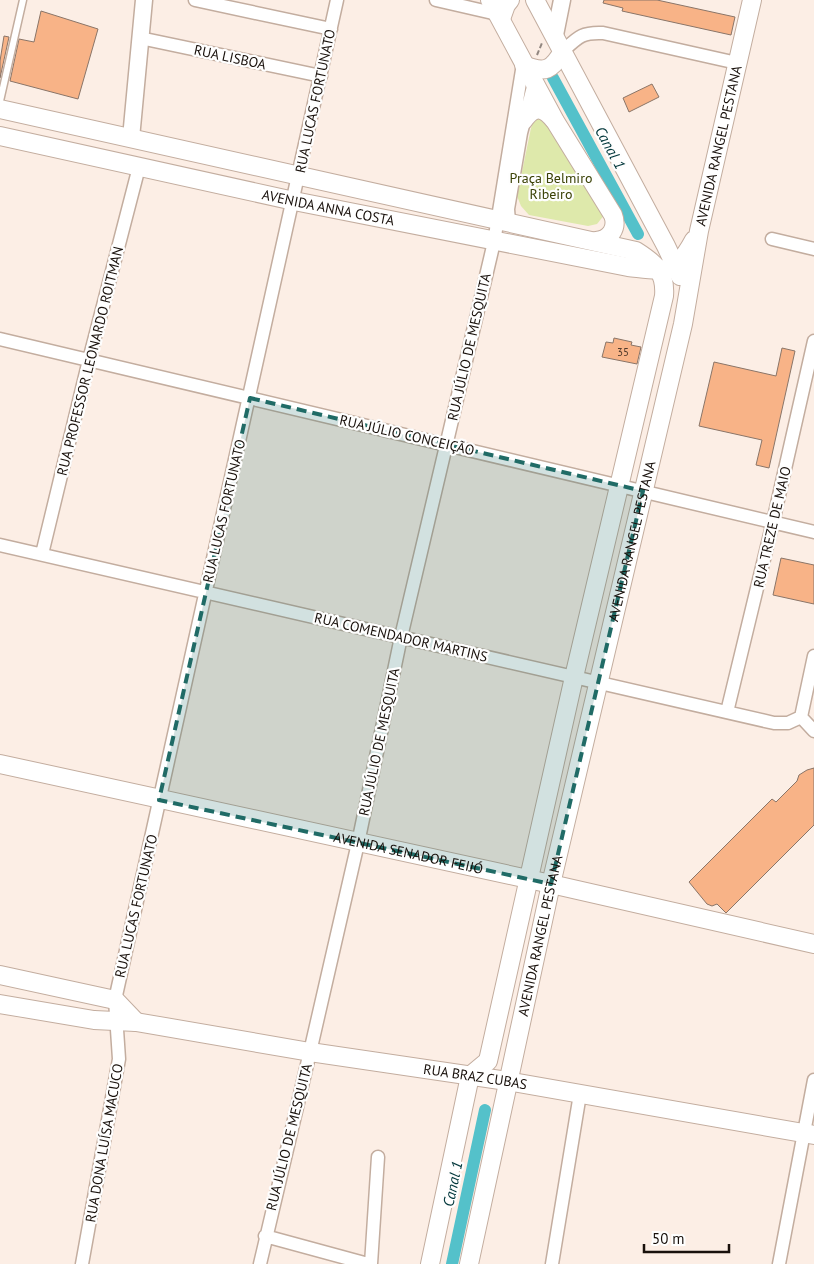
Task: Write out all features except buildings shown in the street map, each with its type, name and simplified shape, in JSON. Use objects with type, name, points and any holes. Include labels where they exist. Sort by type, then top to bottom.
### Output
[{"type":"main road","points":[[510,0],[496,11],[530,71],[555,122],[614,219],[614,227],[610,234],[604,239],[596,241]]},
{"type":"main road","points":[[535,0],[676,265],[684,292],[685,313]]},
{"type":"main road","name":"AVENIDA RANGEL PESTANA","points":[[468,1264],[551,884],[685,313],[699,231],[736,63],[752,0]]},
{"type":"main road","points":[[530,71],[552,66],[563,51]]},
{"type":"main road","name":"AVENIDA ANNA COSTA","points":[[0,109],[636,250],[658,272]]},
{"type":"main road","points":[[523,121],[532,111],[540,109],[545,110],[555,122]]},
{"type":"main road","name":"AVENIDA ANNA COSTA","points":[[0,136],[294,201],[494,242],[658,272]]},
{"type":"main road","points":[[658,272],[676,265],[687,253],[699,231]]},
{"type":"main road","points":[[658,272],[666,246]]},
{"type":"main road","name":"AVENIDA RANGEL PESTANA","points":[[470,1076],[488,1061],[574,677],[664,296],[658,272]]},
{"type":"main road","name":"AVENIDA SENADOR FEIJÓ","points":[[0,764],[551,884],[814,944]]},
{"type":"main road","points":[[2,976],[115,1000],[136,1022]]},
{"type":"main road","points":[[0,1004],[6,999],[9,991],[8,984],[2,976]]},
{"type":"main road","points":[[26,1009],[22,1002],[21,994],[25,987],[32,982]]},
{"type":"main road","name":"RUA BRAZ CUBAS","points":[[0,1004],[94,1020],[136,1022],[310,1052],[507,1081],[809,1134]]},
{"type":"main road","points":[[430,1264],[470,1076]]},
{"type":"street","points":[[131,138],[144,0]]},
{"type":"street","points":[[195,0],[331,29]]},
{"type":"street","name":"RUA LUCAS FORTUNATO","points":[[117,1022],[115,1000],[294,201],[337,0]]},
{"type":"street","points":[[436,0],[496,11]]},
{"type":"street","points":[[555,35],[562,0]]},
{"type":"street","points":[[563,51],[579,36],[591,32],[736,63]]},
{"type":"street","name":"RUA LISBOA","points":[[140,38],[321,76]]},
{"type":"street","points":[[503,221],[508,209],[530,71]]},
{"type":"street","points":[[503,221],[530,71]]},
{"type":"street","name":"RUA PROFESSOR LEONARDO ROITMAN","points":[[42,554],[89,360],[139,167]]},
{"type":"street","name":"RUA JÚLIO DE MESQUITA","points":[[260,1264],[358,843],[401,637],[494,242],[503,221]]},
{"type":"street","points":[[772,239],[814,249]]},
{"type":"street","name":"RUA JÚLIO CONCEIÇÃO","points":[[0,339],[814,532]]},
{"type":"street","name":"RUA TREZE DE MAIO","points":[[727,712],[774,522],[814,342]]},
{"type":"street","name":"RUA COMENDADOR MARTINS","points":[[0,545],[779,724],[788,723],[800,716]]},
{"type":"street","points":[[814,656],[800,716],[814,731]]},
{"type":"street","name":"RUA DONA LUÍSA MACUCO","points":[[82,1264],[117,1075],[119,1047],[117,1022]]},
{"type":"street","points":[[779,1264],[809,1134],[814,1080]]},
{"type":"street","points":[[552,1264],[580,1094]]},
{"type":"street","points":[[265,1236],[369,1264],[378,1157]]},
{"type":"lane","points":[[0,101],[23,0]]},
{"type":"highlighted area","points":[[250,398],[643,491],[551,884],[159,800]]},
{"type":"green space","name":"Praça Belmiro Ribeiro","points":[[544,114],[605,214],[597,224],[588,226],[529,215],[521,206],[517,196],[531,128],[535,117]]},
{"type":"waterway","name":"Canal 1","points":[[553,78],[638,234]]},
{"type":"waterway","name":"Canal 1","points":[[452,1264],[485,1110]]}]
